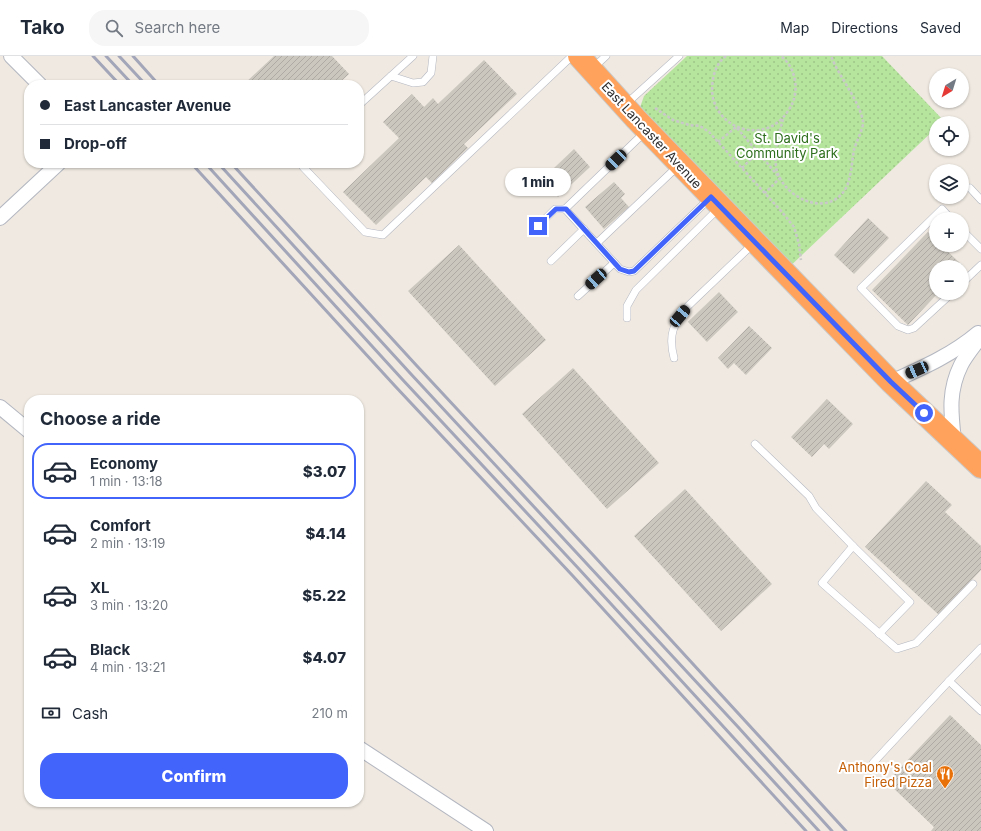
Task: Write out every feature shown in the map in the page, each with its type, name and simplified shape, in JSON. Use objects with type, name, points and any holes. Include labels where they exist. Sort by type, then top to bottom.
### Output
[{"type":"highway","name":"East Lancaster Avenue","points":[[592,61],[630,100],[646,130],[891,382],[981,467]]},
{"type":"street","points":[[11,56],[35,80]]},
{"type":"street","points":[[0,218],[54,168]]},
{"type":"street","points":[[891,382],[939,360],[965,344],[981,330]]},
{"type":"street","points":[[954,441],[951,409],[954,381],[962,363],[981,336]]},
{"type":"street","points":[[0,407],[24,427]]},
{"type":"street","points":[[364,751],[486,831]]},
{"type":"lane","points":[[364,100],[413,56]]},
{"type":"lane","points":[[391,76],[413,83],[423,82],[430,73],[433,56]]},
{"type":"lane","points":[[304,168],[365,232],[383,235],[572,56]]},
{"type":"lane","points":[[630,100],[679,56]]},
{"type":"lane","points":[[538,226],[556,209],[566,209],[646,130]]},
{"type":"lane","points":[[597,243],[680,164]]},
{"type":"lane","points":[[970,188],[981,200]]},
{"type":"lane","points":[[566,209],[614,263],[620,269],[629,272],[634,271],[716,202]]},
{"type":"lane","points":[[627,318],[627,306],[636,290],[716,202]]},
{"type":"lane","points":[[929,223],[861,288],[898,326],[908,330],[914,328],[944,300]]},
{"type":"lane","points":[[551,261],[584,230]]},
{"type":"lane","points":[[969,237],[981,249]]},
{"type":"lane","points":[[674,358],[671,346],[671,337],[680,316],[688,306],[754,242]]},
{"type":"lane","points":[[578,296],[614,263]]},
{"type":"lane","points":[[969,277],[981,266]]},
{"type":"lane","points":[[754,444],[809,496],[816,508],[910,602],[879,634]]},
{"type":"lane","points":[[853,546],[822,583],[897,649],[916,643],[973,584]]},
{"type":"lane","points":[[873,763],[981,648]]},
{"type":"lane","points":[[949,681],[981,711]]},
{"type":"path","points":[[726,56],[714,70],[711,89],[715,106],[724,119],[736,127],[794,195],[813,204],[827,203],[837,199],[845,190],[849,183],[855,144],[864,123],[860,110],[836,69],[831,56]]},
{"type":"path","points":[[780,178],[776,167],[776,145],[783,119],[794,102],[796,83],[792,68],[781,56]]},
{"type":"path","points":[[630,100],[644,96],[656,109],[673,120],[689,125],[700,126],[709,132],[742,168],[794,227],[799,244],[801,262],[798,286]]},
{"type":"path","points":[[718,142],[736,127],[756,130],[771,127],[783,119]]},
{"type":"path","points":[[742,168],[758,152]]},
{"type":"path","points":[[764,193],[780,178]]},
{"type":"green space","name":"St. David's Community Park","points":[[687,56],[882,56],[929,105],[929,108],[932,108],[939,116],[929,116],[929,135],[784,272],[636,119],[644,96]]},
{"type":"building","points":[[274,56],[332,56],[349,74],[342,80],[248,80]]},
{"type":"building","points":[[484,60],[517,94],[464,144],[468,148],[432,183],[426,177],[376,225],[343,192],[399,138],[383,122],[412,94],[424,107],[433,98],[438,104]]},
{"type":"building","points":[[574,149],[590,167],[558,197],[547,185],[554,179],[549,173]]},
{"type":"building","points":[[614,182],[625,194],[621,198],[629,207],[604,229],[585,207]]},
{"type":"building","points":[[868,218],[889,238],[854,274],[834,255]]},
{"type":"building","points":[[928,232],[929,252],[948,252],[957,260],[929,260],[929,300],[931,300],[908,325],[872,290]]},
{"type":"building","points":[[459,245],[546,340],[495,386],[408,291]]},
{"type":"building","points":[[719,292],[738,312],[707,342],[688,322]]},
{"type":"building","points":[[749,326],[772,348],[746,375],[734,363],[728,369],[718,358]]},
{"type":"building","points":[[573,368],[659,463],[607,509],[522,414]]},
{"type":"building","points":[[827,399],[853,424],[829,449],[824,444],[812,457],[791,437]]},
{"type":"building","points":[[926,481],[952,505],[945,512],[981,546],[981,570],[939,615],[865,547]]},
{"type":"building","points":[[685,489],[772,584],[721,631],[634,536]]},
{"type":"building","points":[[950,715],[981,745],[981,831],[931,831],[934,827],[887,782]]},
{"type":"railway","points":[[93,56],[115,80]]},
{"type":"railway","points":[[106,56],[128,80]]},
{"type":"railway","points":[[119,56],[141,80]]},
{"type":"railway","points":[[133,56],[155,80]]},
{"type":"railway","points":[[196,168],[395,386],[572,575],[806,831]]},
{"type":"railway","points":[[210,168],[819,831]]},
{"type":"railway","points":[[223,168],[739,728],[832,831]]},
{"type":"railway","points":[[236,168],[846,831]]},
{"type":"place","name":"Anthony's Coal Fired Pizza","points":[[945,789]]},
{"type":"route","points":[[538,226],[556,209],[566,209],[620,269],[629,272],[634,271],[711,197],[891,382],[924,413]]}]
